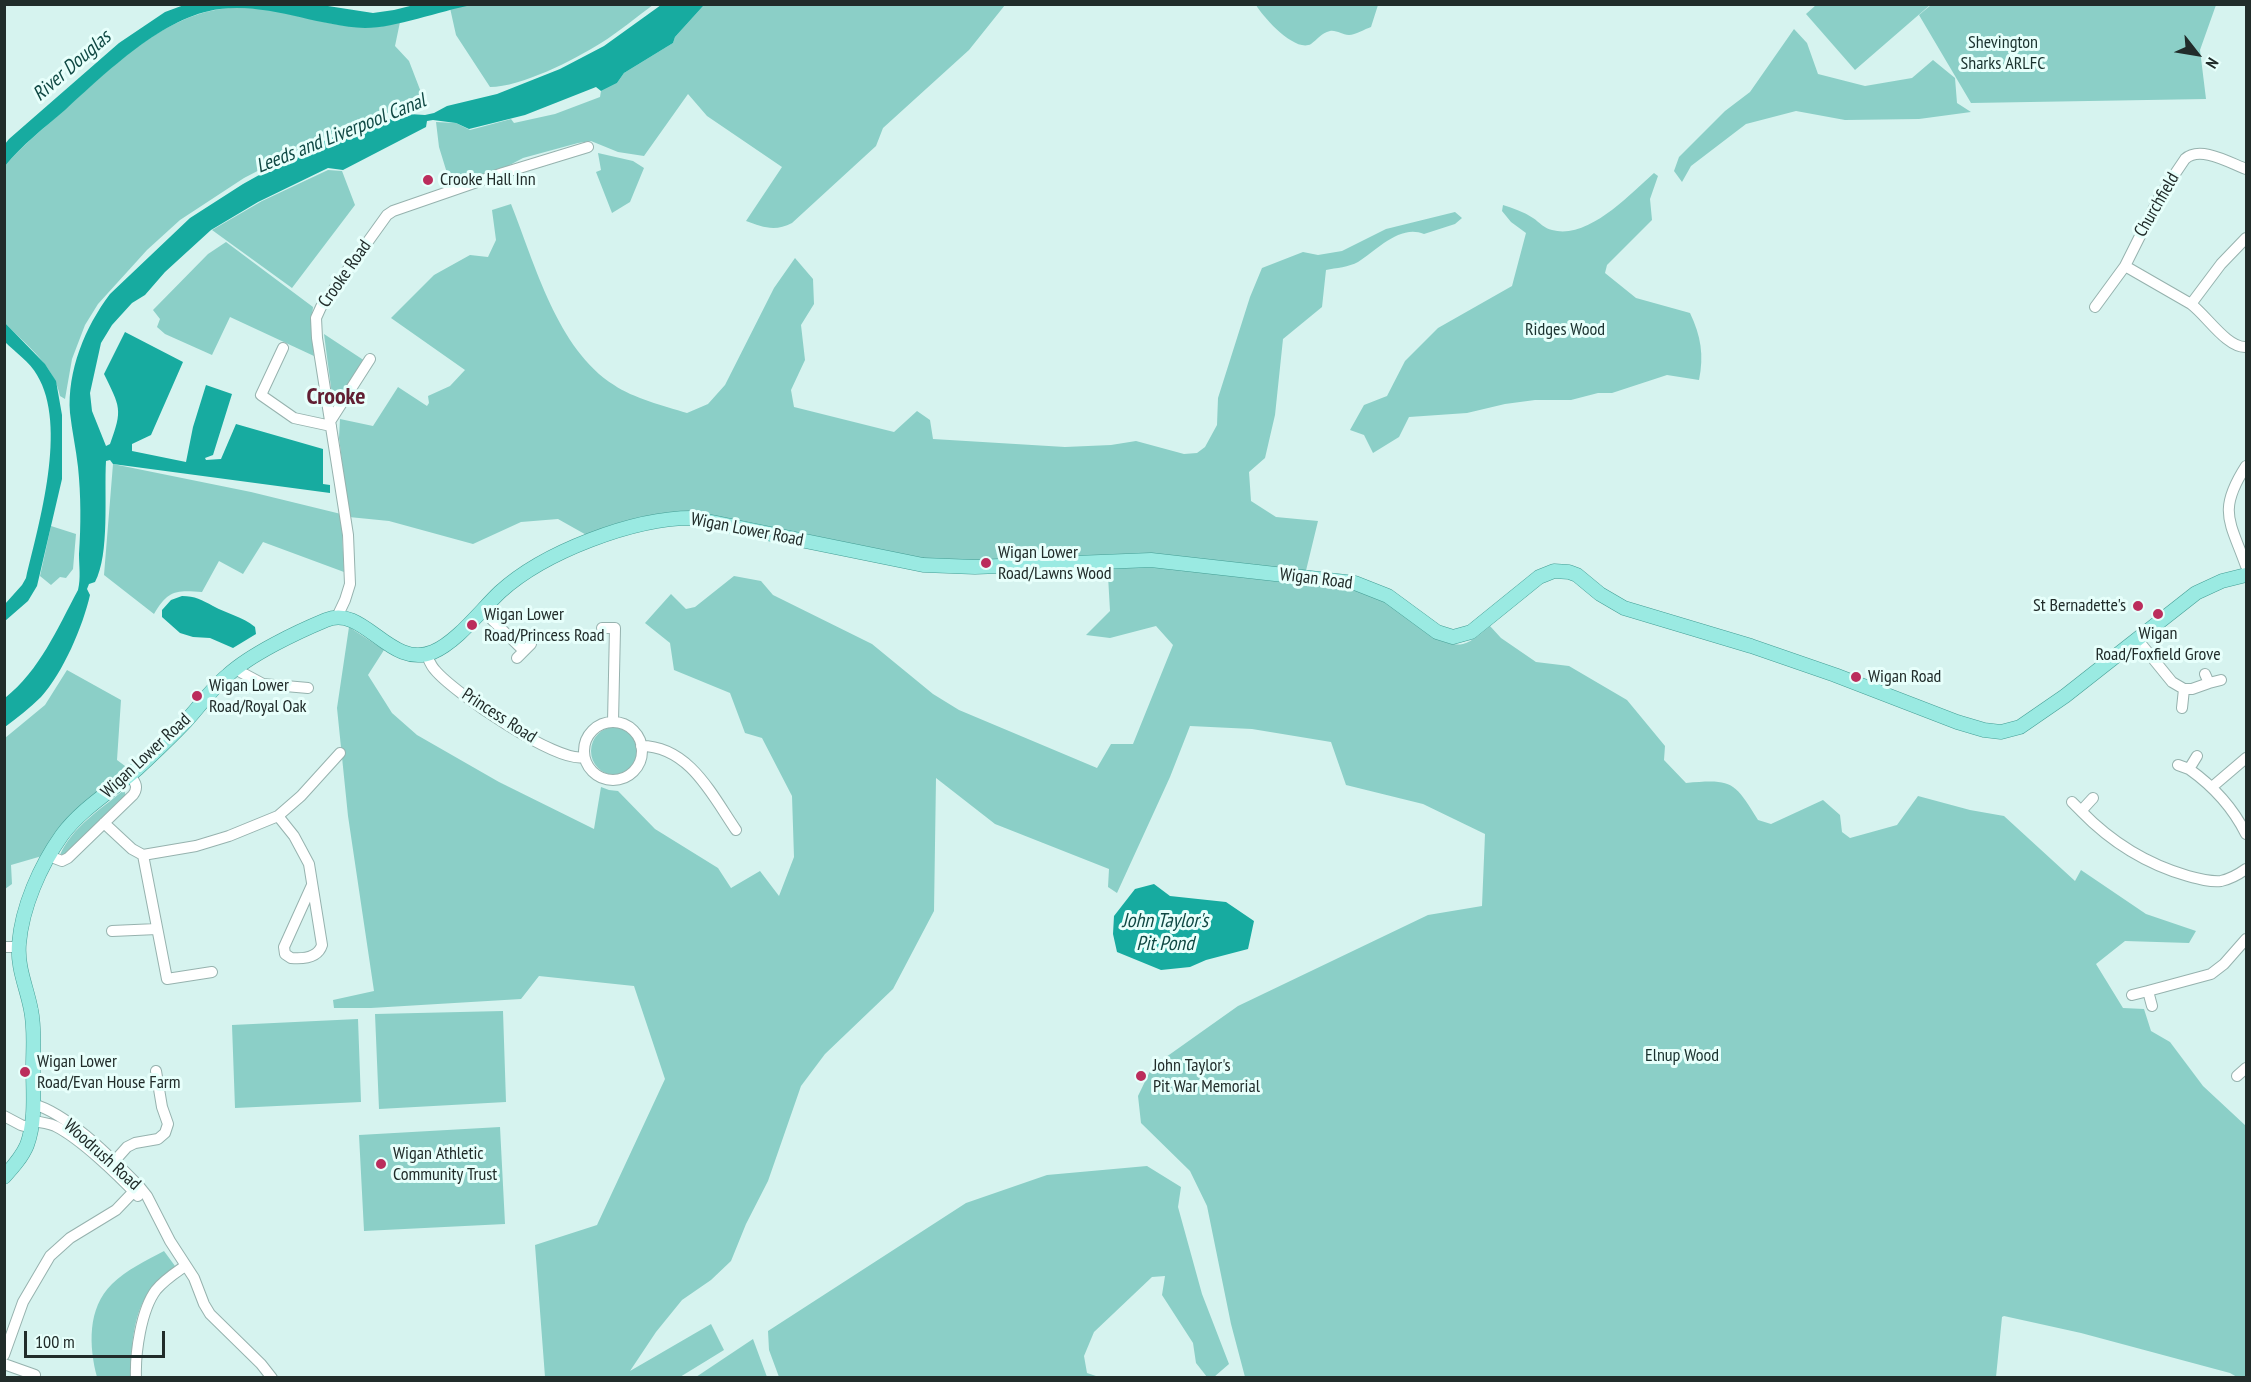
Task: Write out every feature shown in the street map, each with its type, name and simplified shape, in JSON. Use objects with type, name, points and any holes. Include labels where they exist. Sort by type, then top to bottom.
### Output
[{"type":"main road","name":"Wigan Lower Road","points":[[426,654],[448,642],[512,581],[549,557],[609,534],[669,519],[692,518],[923,565],[975,567],[1131,560]]},
{"type":"main road","name":"Wigan Road","points":[[1131,560],[1181,562],[1355,583],[1381,592],[1437,632],[1453,637],[1465,635],[1477,627],[1539,577],[1554,571],[1569,572],[1585,580],[1606,598],[1624,608],[1751,646],[1835,675],[1957,722],[1993,732],[2008,731],[2030,721],[2078,687],[2196,593],[2222,581],[2247,574]]},
{"type":"main road","points":[[337,617],[353,622],[396,650],[410,655],[426,654]]},
{"type":"main road","name":"Wigan Lower Road","points":[[4,1178],[23,1153],[32,1124],[33,1104],[33,1020],[21,970],[12,947],[38,878],[49,856],[69,826],[171,737],[236,669],[314,626],[337,617]]},
{"type":"street","name":"Crooke Road","points":[[337,617],[350,584],[348,535],[317,338],[316,318],[325,301],[387,215],[399,207],[588,147]]},
{"type":"street","name":"Churchfield","points":[[2095,307],[2125,266],[2160,196],[2189,155],[2204,154],[2247,169]]},
{"type":"street","points":[[2191,304],[2221,264],[2247,238]]},
{"type":"street","points":[[2125,266],[2191,304],[2203,313],[2229,341],[2237,346],[2247,346]]},
{"type":"street","points":[[283,348],[261,395],[294,418],[331,423],[370,359]]},
{"type":"street","points":[[2247,466],[2231,494],[2228,510],[2231,530],[2247,566]]},
{"type":"street","points":[[482,610],[524,651]]},
{"type":"street","points":[[602,628],[615,628],[614,722]]},
{"type":"street","points":[[2137,639],[2172,682],[2184,689],[2192,689],[2207,679],[2221,680]]},
{"type":"street","name":"Princess Road","points":[[426,654],[435,670],[499,721],[562,754],[578,759],[584,757]]},
{"type":"street","points":[[236,669],[263,684],[308,688]]},
{"type":"street","points":[[2182,708],[2184,689]]},
{"type":"street","points":[[614,722],[628,727],[639,739],[641,746],[639,762],[634,770],[619,779],[601,778],[594,773],[584,757],[586,740],[597,727],[614,722]]},
{"type":"street","points":[[641,746],[661,748],[691,766],[736,829]]},
{"type":"street","points":[[104,823],[132,849],[144,855],[207,843],[266,823],[278,816],[302,796],[340,753]]},
{"type":"street","points":[[2198,756],[2183,767],[2212,787],[2247,834]]},
{"type":"street","points":[[2212,787],[2247,758]]},
{"type":"street","points":[[49,856],[65,860],[136,792],[136,784],[130,775]]},
{"type":"street","points":[[2081,812],[2093,798]]},
{"type":"street","points":[[2072,802],[2094,825],[2122,847],[2163,868],[2212,881],[2232,878],[2247,869]]},
{"type":"street","points":[[278,816],[305,854],[309,864],[322,948],[315,956],[291,958],[285,954],[284,947],[312,885]]},
{"type":"street","points":[[144,855],[167,979],[212,972]]},
{"type":"street","points":[[112,931],[157,929]]},
{"type":"street","points":[[2132,995],[2211,974],[2224,964],[2247,939]]},
{"type":"street","points":[[2148,991],[2152,1006]]},
{"type":"street","points":[[2237,1076],[2247,1068]]},
{"type":"street","points":[[111,1164],[127,1147],[135,1143],[158,1139],[165,1133],[168,1124],[162,1107],[162,1082],[156,1071]]},
{"type":"street","name":"Woodrush Road","points":[[33,1104],[51,1111],[76,1128],[136,1189],[147,1196],[158,1219],[194,1278],[210,1314],[271,1377]]},
{"type":"street","name":"Woodrush Road","points":[[4,1116],[21,1125],[54,1126],[111,1164]]},
{"type":"street","points":[[4,1354],[9,1326],[50,1256],[70,1238],[116,1210],[136,1189]]},
{"type":"street","points":[[136,1377],[137,1345],[150,1299],[168,1277],[185,1266]]},
{"type":"street","points":[[4,1364],[35,1375]]},
{"type":"green space","points":[[472,4],[653,5],[590,50],[532,78],[490,87],[456,35],[450,8]]},
{"type":"green space","points":[[704,5],[1005,5],[969,50],[883,128],[876,146],[786,226],[769,228],[746,221],[782,167],[707,116],[688,94],[644,156],[618,152],[591,141],[578,143],[523,158],[504,168],[451,186],[439,147],[436,122],[456,123],[470,130],[511,119],[514,123],[555,114],[600,97],[601,91],[617,83],[624,73],[673,43],[675,37]]},
{"type":"green space","points":[[1256,5],[1378,5],[1371,27],[1349,35],[1330,31],[1311,44],[1304,45],[1288,39]]},
{"type":"green space","points":[[1816,5],[1930,5],[1855,70],[1806,14]]},
{"type":"green space","name":"Shevington Sharks ARLFC","points":[[1931,5],[2216,5],[2200,50],[2206,99],[1971,103],[1919,15]]},
{"type":"green space","points":[[230,8],[262,9],[348,26],[383,26],[400,22],[395,46],[409,61],[424,100],[343,129],[302,148],[244,178],[180,220],[147,250],[98,304],[85,325],[72,359],[65,399],[60,396],[52,374],[45,365],[5,323],[5,166],[26,144],[140,45],[183,20],[206,12]]},
{"type":"green space","points":[[1794,29],[1807,43],[1818,74],[1865,86],[1912,78],[1933,60],[1955,78],[1957,103],[1971,112],[1919,119],[1845,120],[1796,111],[1746,124],[1691,166],[1682,182],[1674,171],[1679,157],[1725,111],[1750,92]]},
{"type":"green space","points":[[598,153],[633,161],[644,168],[630,202],[612,213],[596,172],[601,170]]},
{"type":"green space","points":[[328,170],[342,171],[355,205],[292,288],[212,230],[262,201]]},
{"type":"green space","name":"Ridges Wood","points":[[1654,173],[1658,176],[1650,199],[1652,220],[1607,265],[1605,273],[1636,298],[1690,313],[1700,346],[1699,380],[1667,375],[1612,393],[1598,393],[1571,400],[1535,400],[1467,413],[1409,417],[1399,437],[1373,453],[1364,435],[1350,430],[1364,405],[1387,396],[1405,361],[1438,328],[1512,286],[1526,233],[1511,222],[1502,211],[1503,205],[1526,214],[1544,227],[1566,231],[1580,228],[1607,214]]},
{"type":"green space","name":"Elnup Wood","points":[[511,204],[550,304],[577,350],[594,369],[614,385],[639,398],[687,413],[708,404],[725,385],[774,288],[795,258],[813,279],[814,304],[801,325],[805,360],[791,390],[794,407],[894,432],[917,411],[930,420],[933,439],[1065,447],[1111,445],[1136,441],[1184,454],[1197,453],[1205,447],[1217,425],[1218,398],[1250,297],[1262,268],[1303,252],[1318,255],[1342,251],[1386,229],[1455,212],[1462,218],[1455,224],[1424,234],[1406,232],[1381,245],[1358,262],[1326,270],[1322,307],[1283,339],[1275,415],[1265,458],[1249,472],[1251,501],[1276,517],[1318,521],[1303,583],[1353,586],[1372,590],[1390,600],[1430,634],[1452,644],[1467,643],[1490,626],[1501,638],[1536,662],[1569,666],[1627,700],[1665,746],[1664,760],[1686,783],[1713,782],[1730,785],[1743,797],[1758,820],[1771,824],[1823,800],[1840,815],[1842,832],[1850,838],[1897,825],[1918,796],[1970,810],[2004,816],[2075,881],[2081,870],[2146,914],[2196,931],[2189,943],[2125,941],[2096,964],[2123,1008],[2144,1009],[2151,1031],[2170,1042],[2203,1086],[2246,1126],[2246,1377],[2237,1377],[2230,1373],[2081,1333],[2004,1316],[2002,1317],[1996,1377],[1245,1377],[1231,1324],[1207,1206],[1190,1171],[1141,1123],[1138,1096],[1152,1067],[1238,1006],[1428,915],[1482,906],[1485,834],[1423,804],[1346,785],[1331,742],[1252,729],[1190,726],[1170,777],[1117,893],[1108,887],[1109,869],[995,824],[936,778],[934,911],[893,989],[825,1054],[801,1086],[768,1181],[746,1224],[731,1261],[711,1280],[682,1300],[656,1332],[630,1371],[711,1324],[724,1350],[680,1377],[545,1377],[535,1245],[597,1225],[665,1079],[634,986],[539,976],[521,999],[334,1008],[333,1000],[374,991],[348,816],[337,708],[349,627],[384,650],[368,675],[392,713],[417,735],[499,782],[594,829],[601,787],[618,791],[655,829],[718,868],[731,888],[760,871],[779,896],[794,857],[792,796],[762,738],[745,733],[730,693],[674,670],[670,643],[645,623],[671,594],[686,609],[695,607],[734,576],[761,581],[773,595],[872,644],[933,694],[959,710],[1097,768],[1111,744],[1133,744],[1173,645],[1156,626],[1110,638],[1086,635],[1110,611],[1107,558],[948,564],[679,515],[590,537],[558,519],[521,522],[473,544],[389,521],[349,517],[339,438],[340,419],[373,426],[398,387],[427,406],[428,396],[450,386],[465,370],[391,318],[434,275],[470,255],[488,257],[496,240],[492,210]]},
{"type":"green space","points":[[226,242],[313,307],[311,326],[314,356],[230,317],[212,355],[165,334],[157,327],[160,319],[153,310],[208,254]]},
{"type":"green space","points":[[324,334],[365,361],[334,410]]},
{"type":"green space","points":[[113,464],[251,492],[341,514],[344,572],[263,542],[243,574],[219,561],[202,592],[174,593],[164,600],[154,614],[104,575]]},
{"type":"green space","points":[[51,526],[76,534],[73,569],[66,578],[60,577],[51,585],[40,576]]},
{"type":"green space","points":[[67,670],[121,700],[117,760],[129,769],[92,798],[58,830],[42,856],[11,865],[12,884],[5,889],[5,738],[45,705]]},
{"type":"green space","points":[[615,727],[632,734],[639,751],[632,768],[615,775],[598,768],[591,751],[598,734]]},
{"type":"green space","points":[[124,790],[126,796],[70,853],[60,855],[79,827]]},
{"type":"green space","points":[[503,1011],[506,1102],[379,1109],[375,1014]]},
{"type":"green space","points":[[358,1019],[361,1102],[235,1108],[232,1025]]},
{"type":"green space","points":[[500,1127],[505,1224],[364,1231],[359,1135]]},
{"type":"green space","points":[[1147,1166],[1181,1187],[1178,1207],[1202,1294],[1229,1364],[1214,1377],[1207,1377],[1196,1363],[1193,1343],[1162,1295],[1165,1276],[1152,1277],[1094,1332],[1084,1356],[1087,1373],[1099,1377],[779,1377],[769,1350],[768,1331],[966,1203],[1047,1175]]},
{"type":"green space","points":[[164,1251],[175,1266],[151,1290],[140,1309],[132,1344],[132,1377],[97,1377],[92,1353],[92,1328],[98,1304],[118,1279]]},
{"type":"green space","points":[[753,1339],[767,1377],[696,1377]]},
{"type":"water","points":[[315,4],[373,13],[414,5],[472,5],[390,25],[365,28],[256,9],[220,9],[199,14],[157,34],[136,48],[34,137],[5,166],[5,144],[9,139],[119,43],[165,12],[184,5]]},
{"type":"water","name":"Leeds and Liverpool Canal","points":[[661,5],[704,5],[675,37],[673,43],[624,73],[617,83],[601,91],[596,87],[525,115],[469,129],[456,123],[427,121],[426,127],[343,170],[328,168],[258,202],[211,230],[165,272],[145,295],[132,303],[112,325],[101,343],[90,393],[92,411],[106,446],[110,444],[117,423],[118,408],[104,374],[125,332],[183,362],[151,435],[132,444],[132,451],[186,462],[193,427],[206,385],[232,394],[213,455],[205,458],[206,460],[221,459],[236,424],[323,449],[323,484],[330,485],[330,493],[113,464],[110,460],[106,461],[103,556],[95,582],[89,584],[87,589],[90,595],[77,635],[49,687],[41,697],[5,727],[5,698],[38,662],[78,590],[80,500],[70,413],[71,381],[79,350],[110,294],[190,218],[286,160],[328,139],[361,127],[409,114],[434,113],[447,106],[497,94],[560,69],[604,46]]},
{"type":"water","points":[[5,323],[45,364],[56,381],[62,415],[62,479],[37,586],[28,601],[5,621],[5,604],[26,578],[38,530],[51,447],[46,396],[34,370],[5,342]]},
{"type":"water","points":[[182,596],[198,599],[245,620],[255,627],[256,634],[233,648],[210,638],[193,637],[180,633],[162,617],[162,610],[171,600]]},
{"type":"water","name":"John Taylor's Pit Pond","points":[[1154,884],[1170,896],[1226,902],[1254,921],[1248,949],[1206,960],[1190,967],[1161,970],[1117,952],[1113,934],[1114,916],[1135,889]]},
{"type":"place","name":"Crooke Hall Inn","points":[[428,180]]},
{"type":"place","name":"Wigan Lower Road/Lawns Wood","points":[[986,563]]},
{"type":"place","name":"St Bernadette's","points":[[2138,606]]},
{"type":"place","name":"Wigan Road/Foxfield Grove","points":[[2158,614]]},
{"type":"place","name":"Wigan Lower Road/Princess Road","points":[[472,625]]},
{"type":"place","name":"Wigan Road","points":[[1856,677]]},
{"type":"place","name":"Wigan Lower Road/Royal Oak","points":[[197,696]]},
{"type":"place","name":"Wigan Lower Road/Evan House Farm","points":[[25,1072]]},
{"type":"place","name":"John Taylor's Pit War Memorial","points":[[1141,1076]]},
{"type":"place","name":"Wigan Athletic Community Trust","points":[[381,1164]]},
{"type":"district","name":"Crooke","points":[[336,397]]},
{"type":"water label","name":"River Douglas","points":[[72,66]]}]
